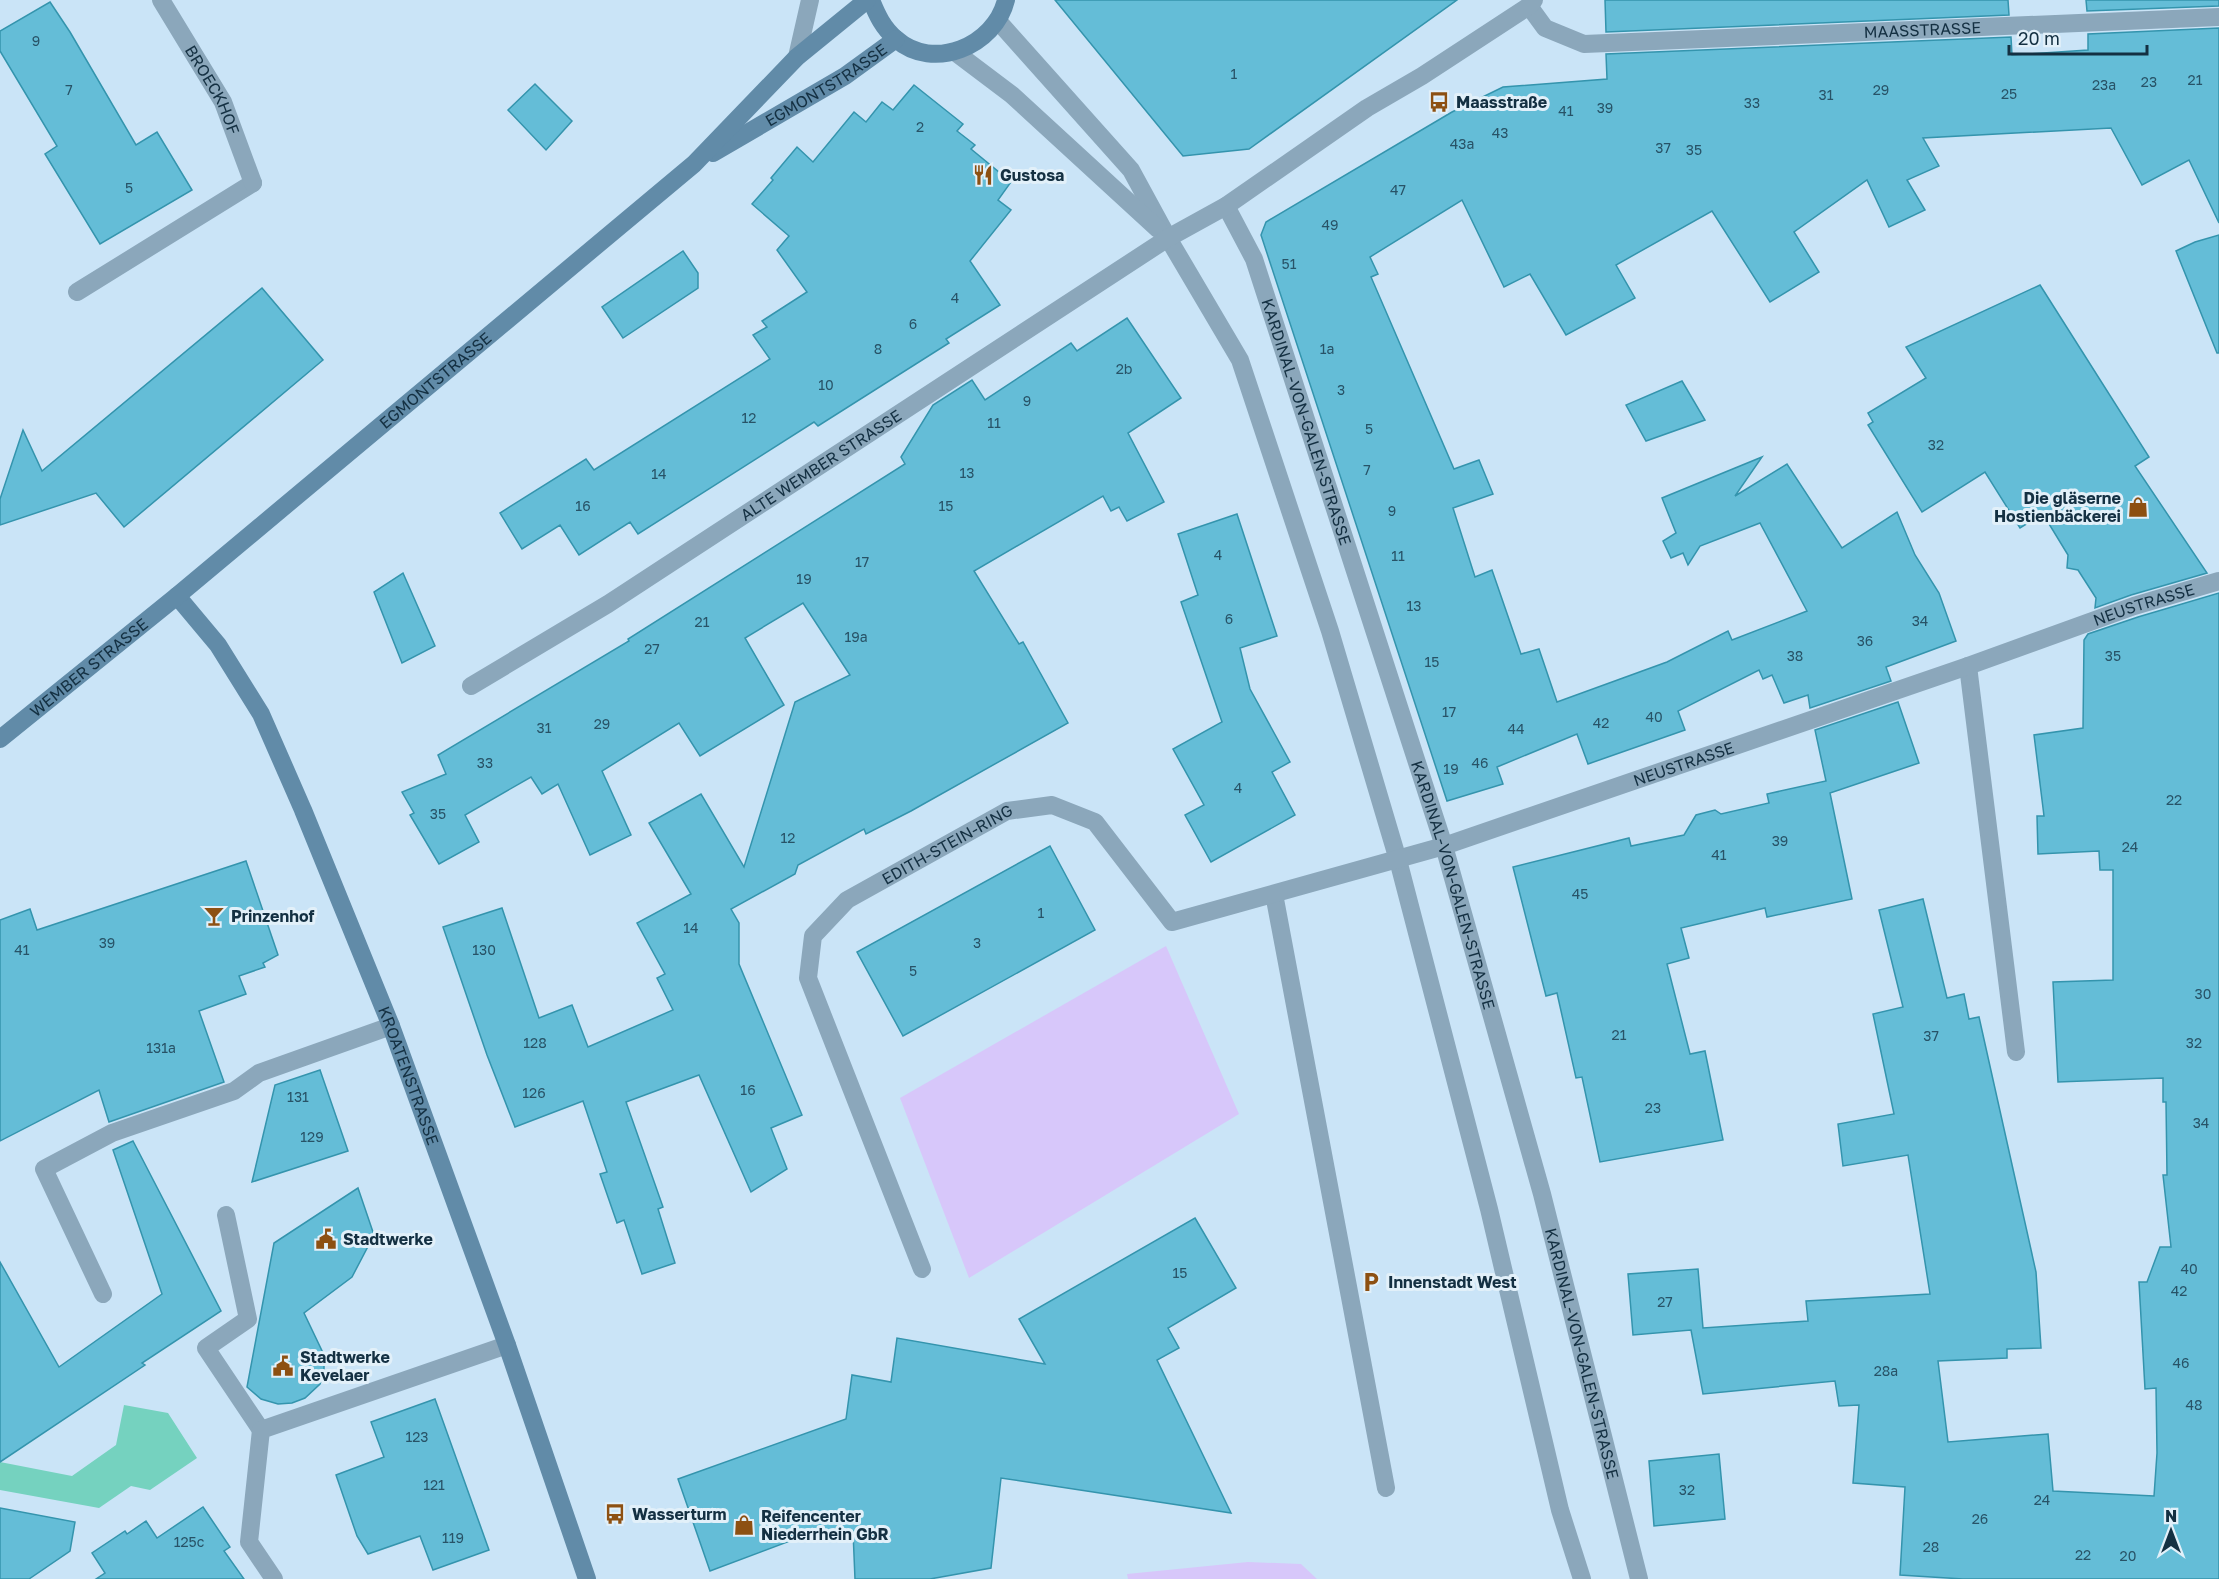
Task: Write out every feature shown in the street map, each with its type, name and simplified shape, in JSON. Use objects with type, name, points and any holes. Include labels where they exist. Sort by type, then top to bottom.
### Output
[{"type":"street","name":"BROECKHOF","points":[[77,292],[253,183],[223,102],[161,0]]},
{"type":"street","points":[[797,57],[810,0]]},
{"type":"street","points":[[869,0],[879,21],[896,39],[908,47],[931,53],[955,52],[980,41],[998,21],[1006,0]]},
{"type":"street","name":"EGMONTSTRASSE","points":[[177,596],[694,164],[797,57],[869,0]]},
{"type":"street","name":"MAASSTRASSE","points":[[1168,238],[1226,206],[1368,108],[1422,76],[1532,3],[1545,28],[1584,44],[2219,17]]},
{"type":"street","points":[[998,21],[1131,170],[1240,360],[1329,631],[1398,860],[1489,1209],[1560,1510],[1582,1579]]},
{"type":"street","name":"EGMONTSTRASSE","points":[[694,164],[846,76],[896,39]]},
{"type":"street","points":[[955,52],[1012,95],[1168,238]]},
{"type":"street","name":"KARDINAL-VON-GALEN-STRASSE","points":[[1226,206],[1254,259],[1444,846],[1542,1194],[1639,1579]]},
{"type":"street","name":"ALTE WEMBER STRASSE","points":[[471,686],[608,604],[1168,238]]},
{"type":"street","name":"NEUSTRASSE","points":[[1398,860],[1968,666],[2134,606],[2219,581]]},
{"type":"street","name":"WEMBER STRASSE","points":[[0,739],[177,596]]},
{"type":"street","name":"KROATENSTRASSE","points":[[177,596],[218,645],[261,714],[303,810],[391,1026],[507,1345],[587,1579]]},
{"type":"street","points":[[1968,666],[2016,1052]]},
{"type":"street","name":"EDITH-STEIN-RING","points":[[922,1269],[808,978],[813,936],[847,900],[1007,812],[1052,805],[1095,822],[1172,922],[1398,860]]},
{"type":"street","points":[[1274,894],[1386,1488]]},
{"type":"street","points":[[103,1294],[44,1169],[112,1133],[234,1091],[259,1073],[391,1026]]},
{"type":"street","points":[[226,1215],[248,1319],[206,1348],[261,1430],[249,1542],[274,1579]]},
{"type":"street","points":[[261,1430],[507,1345]]},
{"type":"shaded area","points":[[1166,946],[1239,1114],[969,1278],[900,1098]]},
{"type":"shaded area","points":[[124,1405],[168,1413],[197,1458],[150,1490],[131,1486],[99,1508],[0,1490],[0,1462],[72,1476],[116,1445]]},
{"type":"shaded area","points":[[1248,1562],[1301,1564],[1317,1579],[1128,1579],[1127,1574]]},
{"type":"building","points":[[1055,0],[1457,0],[1249,149],[1183,156]]},
{"type":"building","points":[[1605,0],[2008,0],[2009,15],[1606,32]]},
{"type":"building","points":[[2086,0],[2219,0],[2219,6],[2087,11]]},
{"type":"building","points":[[50,2],[136,145],[157,132],[192,190],[100,244],[45,154],[57,146],[0,51],[0,31]]},
{"type":"building","points":[[2219,28],[2219,223],[2189,160],[2142,185],[2111,128],[1923,138],[1939,166],[1907,180],[1925,210],[1889,227],[1867,180],[1794,232],[1819,272],[1770,302],[1712,211],[1616,265],[1635,298],[1566,335],[1530,274],[1504,287],[1462,200],[1370,257],[1378,274],[1371,277],[1454,469],[1479,460],[1493,494],[1453,508],[1475,577],[1492,570],[1521,654],[1539,649],[1557,702],[1667,662],[1728,631],[1732,640],[1807,611],[1760,523],[1700,546],[1688,565],[1683,553],[1671,558],[1663,541],[1676,533],[1662,498],[1762,457],[1735,496],[1787,464],[1842,548],[1897,512],[1915,555],[1939,593],[1956,641],[1886,667],[1891,681],[1810,708],[1808,695],[1784,703],[1772,675],[1763,679],[1759,670],[1678,711],[1685,730],[1588,764],[1577,734],[1497,767],[1503,784],[1447,801],[1261,235],[1266,222],[1452,112],[1503,87],[1607,79],[1606,54],[2011,37],[2012,55],[2088,50],[2088,34]]},
{"type":"building","points":[[535,84],[572,121],[546,150],[508,110]]},
{"type":"building","points":[[914,85],[963,124],[957,131],[975,145],[971,149],[1011,182],[998,200],[1011,210],[970,261],[1000,305],[946,339],[949,343],[818,426],[814,422],[638,534],[630,522],[579,555],[560,525],[522,549],[500,513],[586,459],[594,470],[770,359],[753,335],[767,327],[762,321],[807,292],[777,250],[789,236],[752,204],[797,147],[813,162],[854,112],[866,122],[882,102],[893,110]]},
{"type":"building","points":[[2219,235],[2219,353],[2217,353],[2176,251],[2195,242]]},
{"type":"building","points":[[683,251],[698,273],[698,288],[623,338],[602,307]]},
{"type":"building","points":[[2040,285],[2149,457],[2135,466],[2207,573],[2095,608],[2096,598],[2078,570],[2067,568],[2068,555],[2043,514],[2020,528],[1985,472],[1922,512],[1868,425],[1873,422],[1868,413],[1926,378],[1906,347]]},
{"type":"building","points":[[262,288],[323,360],[124,527],[96,493],[0,525],[0,499],[23,430],[42,471]]},
{"type":"building","points":[[1127,318],[1181,398],[1128,433],[1164,502],[1127,521],[1119,507],[1111,511],[1103,496],[974,571],[1019,644],[1023,642],[1068,723],[911,811],[866,834],[864,829],[798,865],[795,874],[731,909],[739,923],[739,964],[802,1115],[771,1128],[787,1169],[751,1192],[699,1075],[626,1102],[663,1207],[658,1209],[675,1263],[642,1274],[624,1220],[617,1223],[600,1174],[607,1172],[583,1101],[515,1127],[487,1055],[443,927],[502,908],[539,1018],[572,1005],[588,1047],[673,1010],[657,978],[665,974],[637,923],[691,894],[649,823],[701,794],[744,867],[795,702],[850,675],[803,603],[745,638],[784,705],[700,756],[679,723],[602,771],[631,835],[590,855],[558,784],[542,794],[531,777],[465,815],[479,842],[439,864],[410,815],[414,813],[402,792],[446,774],[438,755],[629,641],[628,639],[905,464],[901,457],[933,405],[972,380],[985,400],[1071,343],[1077,351]]},
{"type":"building","points":[[1682,381],[1705,420],[1646,441],[1626,405]]},
{"type":"building","points":[[1237,514],[1277,636],[1240,648],[1250,689],[1290,762],[1272,772],[1295,815],[1211,862],[1185,815],[1204,805],[1173,749],[1222,722],[1181,602],[1198,595],[1178,534]]},
{"type":"building","points":[[403,573],[435,646],[402,663],[374,592]]},
{"type":"building","points":[[2219,593],[2219,1579],[1963,1579],[1900,1575],[1905,1487],[1853,1483],[1859,1405],[1839,1406],[1835,1381],[1703,1394],[1691,1330],[1633,1335],[1628,1274],[1698,1269],[1703,1328],[1808,1321],[1806,1301],[1930,1294],[1908,1155],[1843,1166],[1838,1124],[1894,1114],[1873,1014],[1903,1007],[1879,910],[1923,899],[1947,998],[1964,994],[1969,1019],[1979,1017],[2036,1272],[2041,1348],[2007,1349],[2007,1358],[1938,1361],[1948,1442],[2048,1434],[2053,1491],[2154,1496],[2157,1453],[2156,1388],[2145,1389],[2139,1282],[2147,1282],[2160,1247],[2171,1247],[2163,1175],[2167,1175],[2166,1102],[2163,1102],[2163,1078],[2058,1082],[2053,982],[2113,980],[2113,870],[2100,870],[2099,851],[2038,854],[2037,816],[2044,816],[2034,735],[2083,728],[2084,640],[2088,634]]},
{"type":"building","points":[[1898,702],[1919,763],[1830,793],[1852,899],[1767,917],[1765,908],[1681,928],[1689,958],[1667,964],[1690,1054],[1705,1051],[1723,1140],[1600,1162],[1582,1077],[1576,1078],[1557,993],[1546,996],[1513,867],[1629,838],[1631,846],[1684,835],[1696,815],[1715,810],[1721,814],[1769,803],[1767,794],[1826,781],[1815,730]]},
{"type":"building","points":[[1050,846],[1095,930],[903,1036],[857,952]]},
{"type":"building","points":[[246,861],[278,955],[263,963],[265,967],[239,976],[246,994],[199,1011],[224,1082],[109,1122],[99,1090],[0,1141],[0,920],[30,909],[37,930]]},
{"type":"building","points":[[320,1070],[348,1151],[252,1182],[275,1085]]},
{"type":"building","points":[[133,1141],[221,1311],[0,1462],[0,1262],[59,1367],[162,1294],[113,1150]]},
{"type":"building","points":[[358,1188],[374,1235],[352,1277],[304,1313],[324,1355],[324,1371],[320,1384],[305,1398],[292,1403],[278,1404],[261,1399],[247,1387],[274,1243]]},
{"type":"building","points":[[1195,1218],[1236,1288],[1168,1328],[1179,1348],[1157,1360],[1231,1513],[1001,1478],[991,1568],[930,1579],[855,1579],[853,1531],[811,1533],[710,1571],[678,1479],[846,1419],[852,1375],[891,1382],[897,1338],[1045,1364],[1019,1319]]},
{"type":"building","points":[[435,1399],[489,1550],[433,1570],[420,1536],[368,1554],[357,1536],[336,1475],[384,1457],[371,1422]]},
{"type":"building","points":[[1719,1454],[1725,1519],[1654,1526],[1649,1461]]},
{"type":"building","points":[[203,1507],[230,1547],[224,1551],[244,1579],[96,1579],[105,1573],[92,1553],[125,1531],[127,1534],[146,1521],[157,1538]]},
{"type":"building","points":[[0,1508],[75,1522],[70,1551],[29,1579],[0,1579]]},
{"type":"place","name":"Maasstraße","points":[[1439,102]]},
{"type":"place","name":"Gustosa","points":[[983,175]]},
{"type":"place","name":"Die gläserne Hostienbäckerei","points":[[2138,507]]},
{"type":"place","name":"Prinzenhof","points":[[214,916]]},
{"type":"place","name":"Stadtwerke","points":[[326,1239]]},
{"type":"place","name":"Innenstadt West","points":[[1371,1282]]},
{"type":"place","name":"Stadtwerke Kevelaer","points":[[283,1366]]},
{"type":"place","name":"Wasserturm","points":[[615,1514]]},
{"type":"place","name":"Reifencenter Niederrhein GbR","points":[[744,1525]]}]
